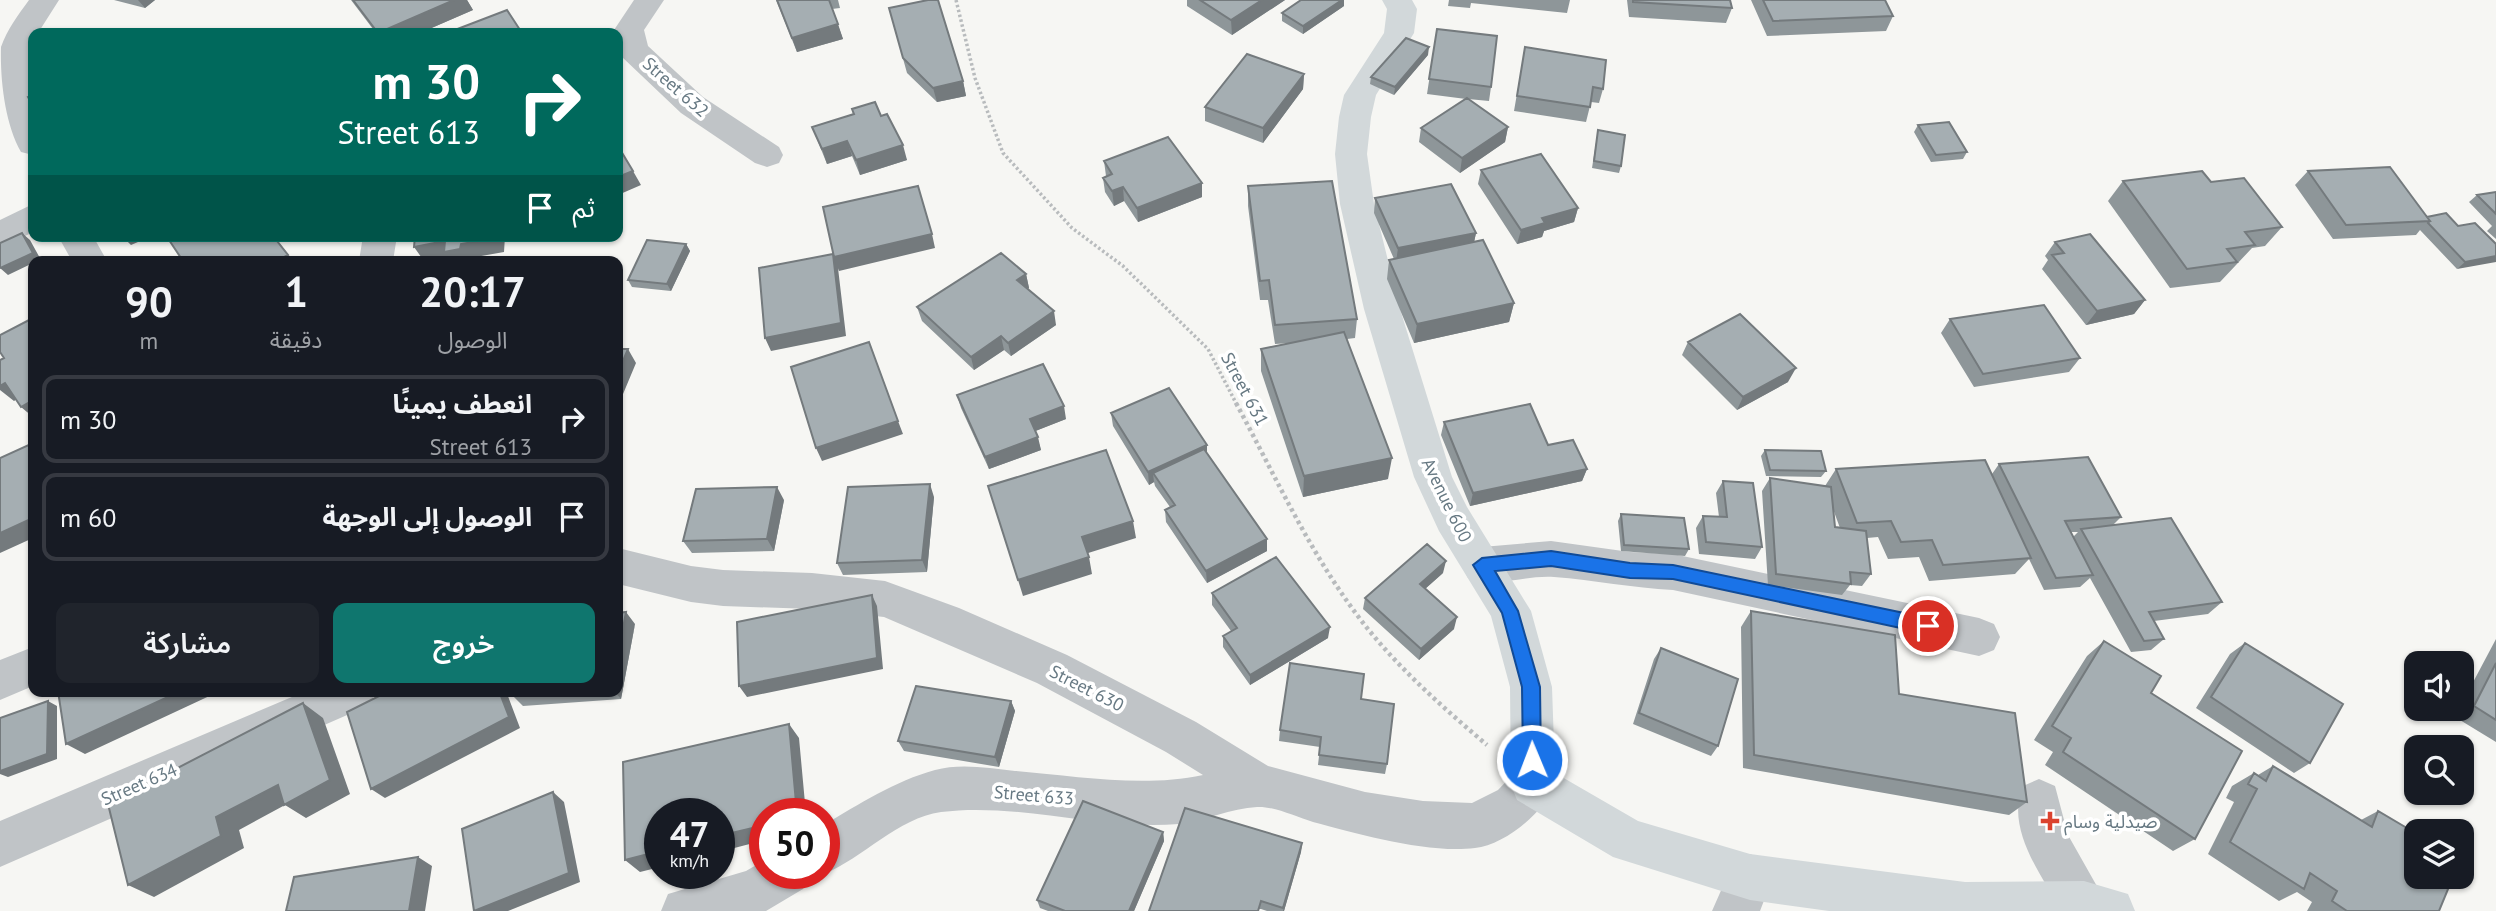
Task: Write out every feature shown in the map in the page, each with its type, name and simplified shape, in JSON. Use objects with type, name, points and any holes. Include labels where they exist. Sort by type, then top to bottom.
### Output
[{"type":"main road","name":"Avenue 600","points":[[1397,0],[1402,9],[1399,33],[1360,95],[1353,126],[1351,155],[1357,204],[1371,270],[1416,428],[1433,477],[1453,519],[1510,611],[1531,687],[1533,785]]},
{"type":"main road","points":[[1533,785],[1629,841],[1743,894],[1966,909],[2097,907]]},
{"type":"street","points":[[28,132],[15,99],[10,67],[18,35],[44,0]]},
{"type":"street","name":"Street 632","points":[[649,0],[629,30],[633,50],[692,105],[767,155]]},
{"type":"street","points":[[0,236],[28,219]]},
{"type":"street","points":[[1482,565],[1551,559],[1630,570],[1673,572],[1979,637]]},
{"type":"street","name":"Street 630","points":[[623,567],[691,584],[723,588],[813,592],[885,599],[944,621],[1052,669],[1181,737],[1258,785],[1364,814],[1423,823],[1476,826],[1514,805],[1533,785]]},
{"type":"street","points":[[0,680],[28,668]]},
{"type":"street","name":"Street 634","points":[[0,844],[341,697]]},
{"type":"street","name":"Street 633","points":[[840,841],[890,810],[936,791],[969,788],[1094,800],[1179,802],[1258,785]]},
{"type":"street","points":[[2039,801],[2048,842],[2097,907]]},
{"type":"street","points":[[685,911],[760,889]]},
{"type":"path","name":"Street 631","points":[[956,0],[975,78],[1003,153],[1072,228],[1123,266],[1208,349],[1311,545],[1371,633],[1430,697],[1533,785]]},
{"type":"building","points":[[353,0],[454,0],[390,28],[374,28]]},
{"type":"building","points":[[777,0],[829,0],[838,24],[792,38]]},
{"type":"building","points":[[938,0],[963,81],[933,88],[903,58],[889,8]]},
{"type":"building","points":[[1200,0],[1262,0],[1231,20]]},
{"type":"building","points":[[1301,0],[1342,0],[1303,26],[1282,13]]},
{"type":"building","points":[[1730,0],[1732,8],[1633,2]]},
{"type":"building","points":[[1763,0],[1885,0],[1893,16],[1773,21]]},
{"type":"building","points":[[507,10],[519,28],[460,28]]},
{"type":"building","points":[[1437,29],[1497,36],[1491,87],[1429,79]]},
{"type":"building","points":[[1406,38],[1429,47],[1395,87],[1371,77]]},
{"type":"building","points":[[1525,47],[1606,60],[1603,89],[1593,87],[1590,107],[1517,96]]},
{"type":"building","points":[[1247,54],[1304,74],[1263,128],[1205,107]]},
{"type":"building","points":[[1467,98],[1508,127],[1462,158],[1421,128]]},
{"type":"building","points":[[875,102],[881,116],[887,114],[903,145],[856,160],[847,141],[822,149],[812,127],[854,114],[852,109]]},
{"type":"building","points":[[1949,122],[1967,152],[1936,155],[1918,125]]},
{"type":"building","points":[[1598,130],[1625,135],[1621,166],[1594,161]]},
{"type":"building","points":[[1168,137],[1202,183],[1137,208],[1123,187],[1112,191],[1103,178],[1112,174],[1104,161]]},
{"type":"building","points":[[623,154],[633,171],[623,175]]},
{"type":"building","points":[[1541,154],[1578,208],[1542,218],[1545,223],[1521,230],[1481,170]]},
{"type":"building","points":[[2390,167],[2430,221],[2346,225],[2308,171]]},
{"type":"building","points":[[2202,171],[2211,182],[2244,178],[2282,227],[2245,232],[2255,245],[2227,249],[2237,262],[2187,269],[2123,181]]},
{"type":"building","points":[[1332,181],[1357,319],[1275,325],[1269,280],[1260,281],[1248,186]]},
{"type":"building","points":[[1451,184],[1476,233],[1398,248],[1375,198]]},
{"type":"building","points":[[918,186],[932,234],[834,257],[823,207]]},
{"type":"building","points":[[2496,192],[2496,214],[2477,195]]},
{"type":"building","points":[[2446,213],[2458,226],[2475,223],[2496,244],[2496,256],[2465,262],[2428,223],[2430,221],[2427,217]]},
{"type":"building","points":[[22,233],[33,253],[0,268],[0,243]]},
{"type":"building","points":[[2090,234],[2145,300],[2097,311],[2052,255],[2064,253],[2055,242]]},
{"type":"building","points":[[647,240],[686,244],[667,284],[628,280]]},
{"type":"building","points":[[1483,240],[1514,303],[1417,324],[1389,260]]},
{"type":"building","points":[[170,242],[278,242],[288,255],[286,256],[180,256]]},
{"type":"building","points":[[414,242],[440,242],[414,247]]},
{"type":"building","points":[[445,242],[472,242],[461,244],[460,249],[444,252]]},
{"type":"building","points":[[1001,253],[1026,274],[1017,280],[1054,311],[1008,343],[1001,336],[971,357],[917,307]]},
{"type":"building","points":[[833,254],[841,323],[765,338],[759,268]]},
{"type":"building","points":[[2044,305],[2080,358],[1983,374],[1950,319]]},
{"type":"building","points":[[1740,314],[1796,368],[1743,397],[1688,342]]},
{"type":"building","points":[[28,321],[28,403],[21,407],[5,383],[0,386],[0,360],[4,358],[0,352],[0,335]]},
{"type":"building","points":[[1344,332],[1392,458],[1304,476],[1261,349]]},
{"type":"building","points":[[869,342],[898,421],[816,448],[791,367]]},
{"type":"building","points":[[1043,364],[1064,406],[1030,419],[1038,437],[985,457],[957,395]]},
{"type":"building","points":[[1169,388],[1207,445],[1148,472],[1111,413]]},
{"type":"building","points":[[1530,404],[1548,445],[1573,440],[1587,469],[1473,493],[1444,422]]},
{"type":"building","points":[[28,445],[28,520],[0,533],[0,458]]},
{"type":"building","points":[[1204,449],[1267,539],[1206,571],[1165,510],[1175,505],[1153,473]]},
{"type":"building","points":[[1106,450],[1133,521],[1082,537],[1089,557],[1018,580],[988,486]]},
{"type":"building","points":[[1765,450],[1821,451],[1826,471],[1770,470]]},
{"type":"building","points":[[2088,457],[2121,517],[2065,521],[2093,575],[2056,578],[1999,464]]},
{"type":"building","points":[[1985,460],[2031,558],[1943,565],[1932,540],[1901,542],[1891,521],[1857,523],[1836,469]]},
{"type":"building","points":[[1770,478],[1831,487],[1835,527],[1866,531],[1871,574],[1850,572],[1851,584],[1776,574]]},
{"type":"building","points":[[1723,481],[1753,483],[1762,547],[1706,542],[1703,516],[1727,517]]},
{"type":"building","points":[[930,484],[922,560],[837,563],[848,487]]},
{"type":"building","points":[[777,487],[767,539],[683,541],[696,489]]},
{"type":"building","points":[[1621,514],[1684,518],[1689,549],[1624,545]]},
{"type":"building","points":[[2171,518],[2222,602],[2149,612],[2164,639],[2144,641],[2081,529]]},
{"type":"building","points":[[1427,544],[1446,561],[1420,584],[1457,617],[1421,649],[1365,598]]},
{"type":"building","points":[[1276,557],[1330,627],[1250,675],[1223,636],[1237,628],[1212,593]]},
{"type":"building","points":[[872,595],[877,658],[739,686],[737,622]]},
{"type":"building","points":[[1751,611],[1895,635],[1899,694],[2015,713],[2027,802],[1754,755]]},
{"type":"building","points":[[2104,641],[2161,676],[2151,693],[2242,751],[2195,839],[2063,752],[2071,738],[2052,726]]},
{"type":"building","points":[[2245,643],[2343,704],[2310,763],[2211,697]]},
{"type":"building","points":[[1661,648],[1738,679],[1718,746],[1639,713]]},
{"type":"building","points":[[1290,663],[1364,674],[1361,699],[1394,704],[1387,764],[1319,755],[1321,737],[1280,730]]},
{"type":"building","points":[[2496,663],[2496,720],[2474,706]]},
{"type":"building","points":[[916,686],[1011,701],[995,757],[898,741]]},
{"type":"building","points":[[59,697],[168,697],[66,744]]},
{"type":"building","points":[[377,697],[501,697],[509,717],[371,789],[347,712]]},
{"type":"building","points":[[48,701],[47,754],[0,771],[0,718]]},
{"type":"building","points":[[303,703],[330,780],[284,805],[278,785],[216,817],[221,836],[128,885],[108,804]]},
{"type":"building","points":[[789,724],[796,798],[749,798],[749,829],[735,832],[735,798],[644,798],[644,855],[625,860],[623,762]]},
{"type":"building","points":[[2273,766],[2372,827],[2378,811],[2404,826],[2404,889],[2448,889],[2439,911],[2347,911],[2332,901],[2337,891],[2310,873],[2304,889],[2230,842],[2257,789],[2248,784],[2254,773],[2266,781]]},
{"type":"building","points":[[553,792],[569,873],[474,911],[462,829]]},
{"type":"building","points":[[1083,801],[1163,832],[1129,911],[1065,911],[1037,900]]},
{"type":"building","points":[[1185,808],[1302,843],[1283,908],[1261,901],[1258,911],[1149,911]]},
{"type":"building","points":[[418,857],[409,911],[286,911],[294,877]]},
{"type":"place","name":"صيدلية وسام","points":[[2050,821]]},
{"type":"route","points":[[1532,760],[1531,687],[1510,611],[1482,565],[1551,559],[1630,570],[1673,572],[1928,626]]}]
